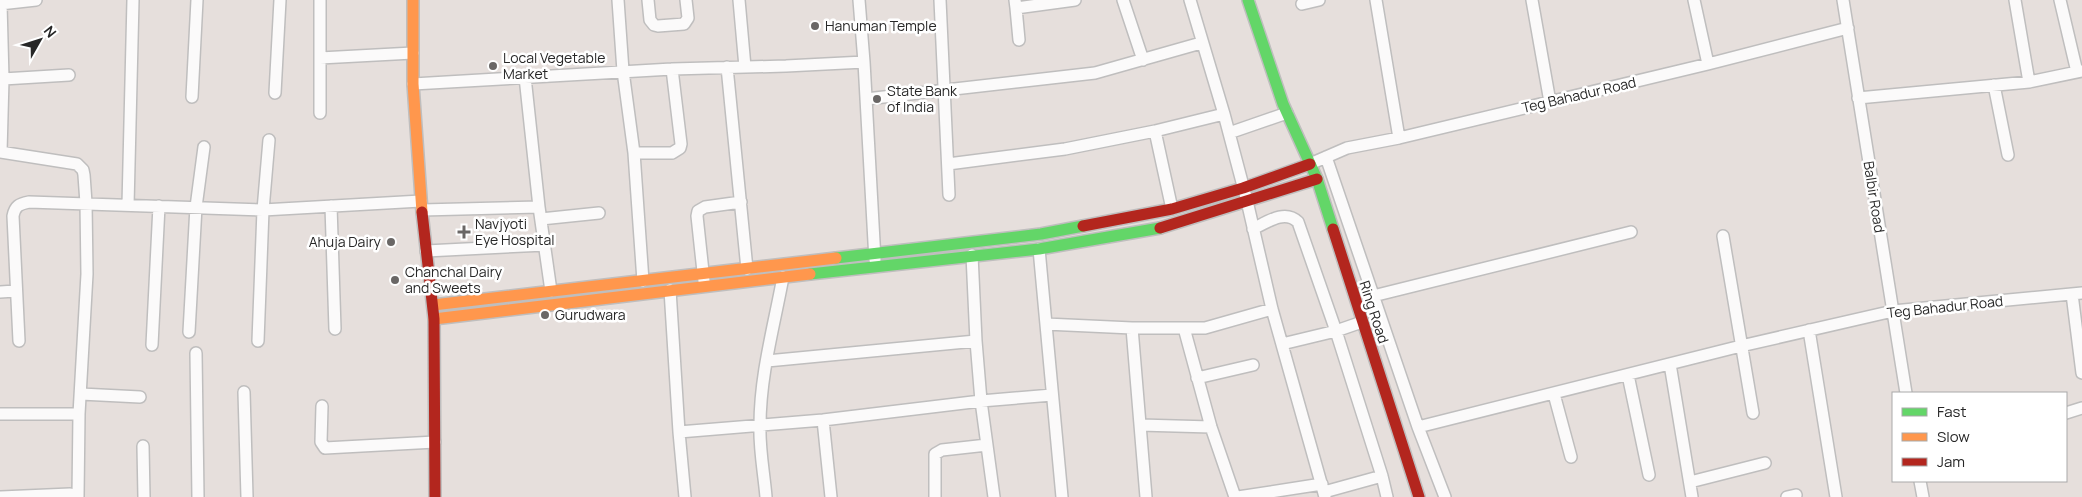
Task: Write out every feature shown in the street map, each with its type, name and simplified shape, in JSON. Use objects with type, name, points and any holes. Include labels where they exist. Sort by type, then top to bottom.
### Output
[{"type":"main road","points":[[413,0],[413,84],[421,205],[434,320],[435,497]]},
{"type":"main road","name":"Ring Road","points":[[1248,0],[1287,114],[1316,179],[1419,497]]},
{"type":"main road","name":"Ring Road","points":[[1259,0],[1295,110],[1298,136]]},
{"type":"main road","points":[[432,305],[1041,234],[1172,209],[1243,188],[1310,164]]},
{"type":"main road","points":[[434,320],[670,290],[1039,249],[1152,230],[1316,179]]},
{"type":"street","points":[[1,497],[70,494],[78,497],[79,414],[87,274],[86,202],[83,170],[77,164],[0,152],[3,78],[0,4],[36,0]]},
{"type":"street","points":[[128,205],[133,0]]},
{"type":"street","points":[[192,97],[197,0]]},
{"type":"street","points":[[275,92],[280,0]]},
{"type":"street","points":[[320,0],[320,113]]},
{"type":"street","points":[[618,0],[623,71],[634,153],[643,280]]},
{"type":"street","points":[[648,0],[650,20],[654,26],[658,26],[684,24],[688,18],[686,0]]},
{"type":"street","points":[[740,0],[745,67]]},
{"type":"street","points":[[859,0],[875,267]]},
{"type":"street","points":[[940,0],[949,195]]},
{"type":"street","points":[[1019,40],[1016,4],[1075,0]]},
{"type":"street","points":[[1123,0],[1143,60]]},
{"type":"street","points":[[1190,0],[1248,201],[1272,309],[1324,491]]},
{"type":"street","points":[[1302,4],[1319,0]]},
{"type":"street","points":[[1376,0],[1399,138]]},
{"type":"street","points":[[1532,0],[1550,102]]},
{"type":"street","points":[[1694,0],[1708,64]]},
{"type":"street","name":"Balbir Road","points":[[1843,0],[1906,392]]},
{"type":"street","points":[[2015,0],[2030,82]]},
{"type":"street","points":[[1858,98],[2030,82],[2080,72],[2060,0]]},
{"type":"street","name":"Teg Bahadur Road","points":[[1310,164],[1347,148],[1399,138],[1550,102],[1848,28]]},
{"type":"street","points":[[866,99],[1095,73],[1201,43]]},
{"type":"street","points":[[320,58],[413,53]]},
{"type":"street","points":[[413,84],[623,71],[864,62]]},
{"type":"street","points":[[727,67],[747,269]]},
{"type":"street","points":[[634,153],[672,152],[680,148],[672,69]]},
{"type":"street","points":[[3,78],[69,75]]},
{"type":"street","points":[[525,77],[540,213],[551,291]]},
{"type":"street","points":[[1994,86],[2008,155]]},
{"type":"street","points":[[948,164],[1065,149],[1155,131],[1224,114]]},
{"type":"street","points":[[1229,133],[1287,114]]},
{"type":"street","points":[[1155,131],[1172,209]]},
{"type":"street","points":[[258,341],[263,210],[269,140]]},
{"type":"street","points":[[189,332],[196,207],[204,147]]},
{"type":"street","points":[[1326,157],[1372,296],[1445,497]]},
{"type":"street","points":[[19,341],[15,291],[13,216],[15,208],[20,204],[29,202],[86,202],[263,210],[332,206],[421,205],[540,213],[600,213]]},
{"type":"street","points":[[705,286],[698,211],[705,207],[741,202]]},
{"type":"street","points":[[152,345],[158,206]]},
{"type":"street","points":[[332,206],[335,329]]},
{"type":"street","points":[[1253,229],[1282,216],[1293,217],[1298,222],[1336,331],[1382,476],[1386,497]]},
{"type":"street","points":[[1372,296],[1631,232]]},
{"type":"street","points":[[1722,236],[1753,412]]},
{"type":"street","points":[[426,251],[544,245]]},
{"type":"street","points":[[1039,249],[1062,497]]},
{"type":"street","points":[[972,255],[976,341],[994,497]]},
{"type":"street","points":[[766,497],[760,426],[767,361],[783,278]]},
{"type":"street","points":[[670,290],[685,497]]},
{"type":"street","points":[[0,292],[15,291]]},
{"type":"street","points":[[2077,294],[2082,373]]},
{"type":"street","name":"Teg Bahadur Road","points":[[1418,427],[1741,346],[1892,311],[2077,294]]},
{"type":"street","points":[[1046,324],[1132,328],[1217,326],[1272,309]]},
{"type":"street","points":[[1282,344],[1336,331],[1362,322]]},
{"type":"street","points":[[1132,328],[1146,497]]},
{"type":"street","points":[[1184,328],[1211,427],[1236,497],[1324,491],[1382,476]]},
{"type":"street","points":[[1809,330],[1836,497]]},
{"type":"street","points":[[767,361],[976,341]]},
{"type":"street","points":[[196,354],[198,497]]},
{"type":"street","points":[[1670,364],[1692,497]]},
{"type":"street","points":[[1197,378],[1253,365]]},
{"type":"street","points":[[1628,375],[1648,475]]},
{"type":"street","points":[[244,392],[248,497]]},
{"type":"street","points":[[81,394],[140,397]]},
{"type":"street","points":[[1554,394],[1571,457]]},
{"type":"street","points":[[679,432],[823,420],[982,401],[1052,395]]},
{"type":"street","points":[[322,406],[321,442],[325,448],[435,442]]},
{"type":"street","points":[[2067,413],[2082,408]]},
{"type":"street","points":[[0,414],[79,414]]},
{"type":"street","points":[[823,420],[831,497]]},
{"type":"street","points":[[1140,425],[1211,427]]},
{"type":"street","points":[[935,497],[935,454],[942,450],[988,445]]},
{"type":"street","points":[[143,446],[144,497]]},
{"type":"street","points":[[1690,482],[1765,464]]},
{"type":"street","points":[[1920,482],[1923,497]]},
{"type":"traffic: fast","points":[[1248,0],[1283,104],[1317,179],[1333,229]]},
{"type":"traffic: fast","points":[[836,258],[1041,234],[1083,226]]},
{"type":"traffic: fast","points":[[810,274],[1039,249],[1160,228]]},
{"type":"traffic: slow","points":[[413,0],[413,84],[422,212]]},
{"type":"traffic: slow","points":[[433,305],[836,258]]},
{"type":"traffic: slow","points":[[434,319],[810,274]]},
{"type":"traffic: jam","points":[[1083,226],[1172,209],[1243,188],[1310,164]]},
{"type":"traffic: jam","points":[[1160,228],[1317,179]]},
{"type":"traffic: jam","points":[[422,212],[434,319],[435,497]]},
{"type":"traffic: jam","points":[[1333,229],[1419,497]]},
{"type":"place","name":"Hanuman Temple","points":[[815,26]]},
{"type":"place","name":"Local Vegetable Market","points":[[493,66]]},
{"type":"place","name":"State Bank of India","points":[[877,99]]},
{"type":"place","name":"Navjyoti Eye Hospital","points":[[464,232]]},
{"type":"place","name":"Ahuja Dairy","points":[[391,242]]},
{"type":"place","name":"Chanchal Dairy and Sweets","points":[[395,280]]},
{"type":"place","name":"Gurudwara","points":[[545,315]]}]
